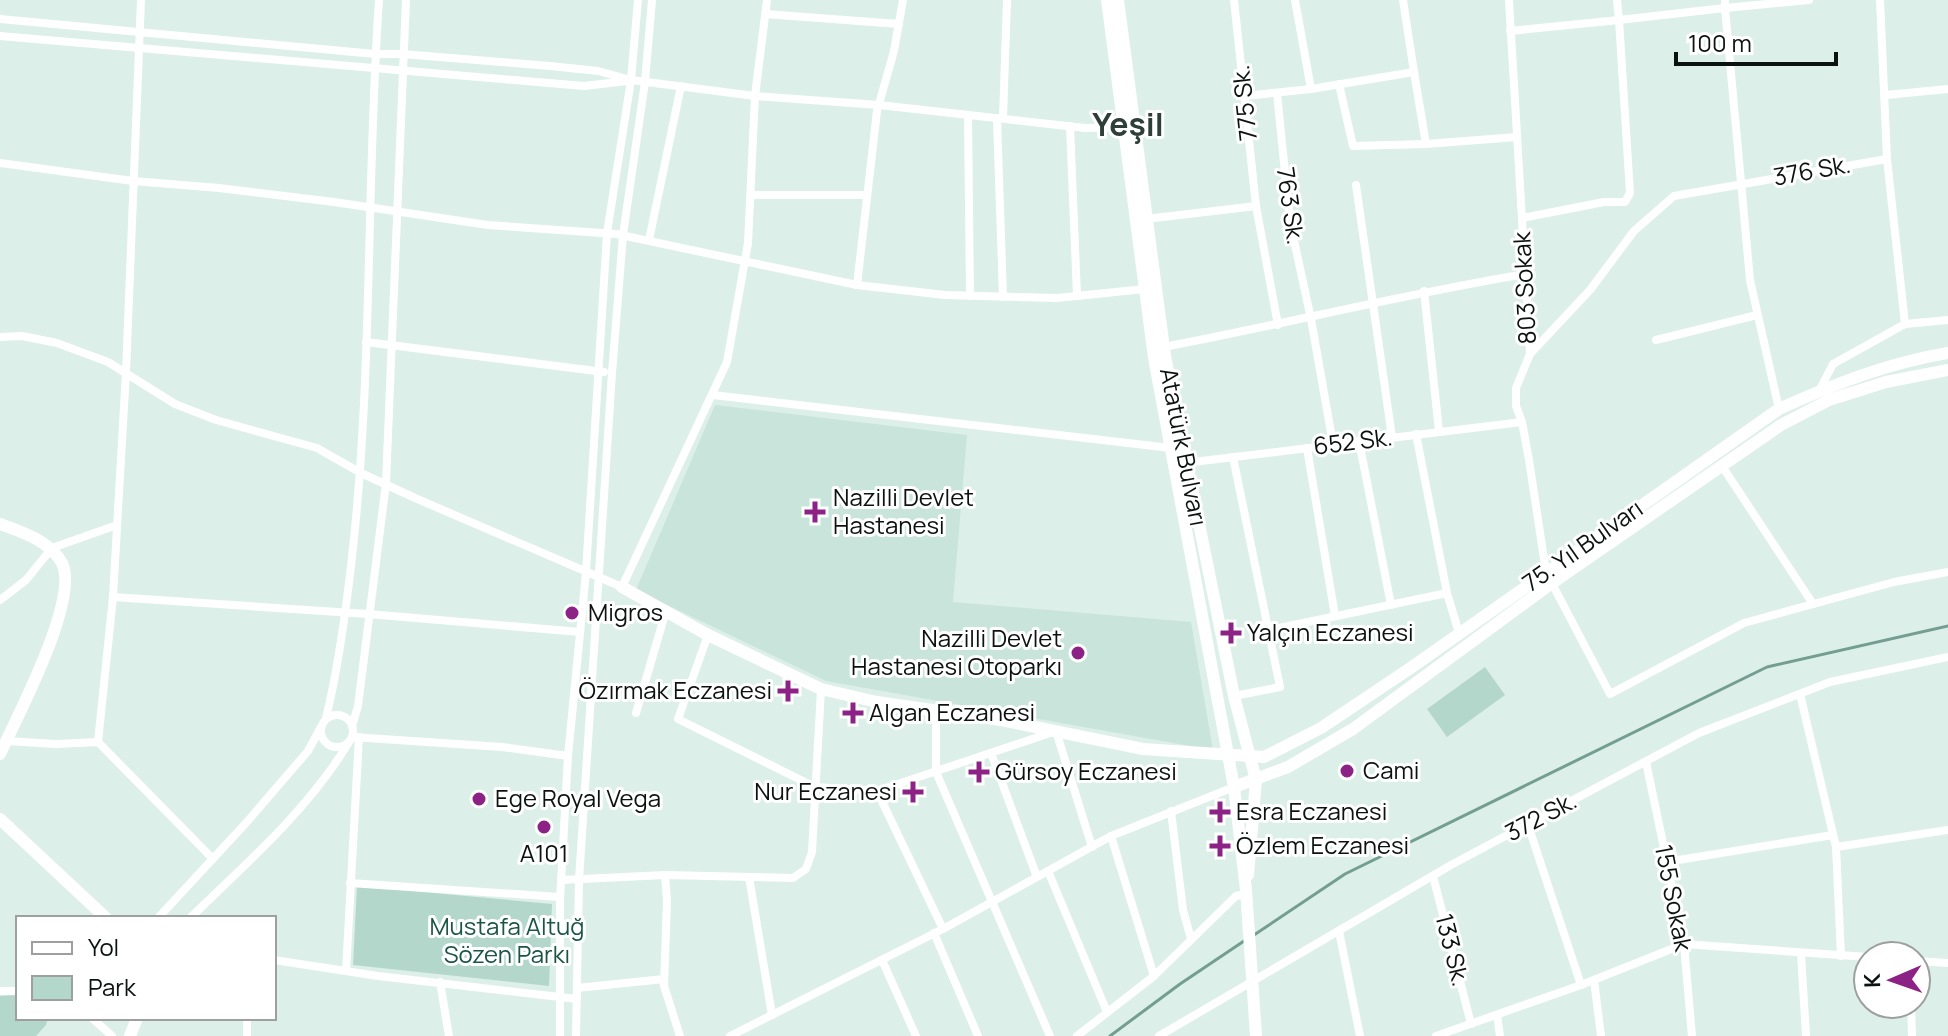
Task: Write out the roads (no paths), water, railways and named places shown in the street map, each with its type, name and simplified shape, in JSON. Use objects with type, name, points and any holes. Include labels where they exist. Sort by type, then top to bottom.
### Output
[{"type":"main road","name":"Atatürk Bulvarı","points":[[1107,0],[1145,289],[1171,448],[1230,757],[1246,894]]},
{"type":"main road","name":"Atatürk Bulvarı","points":[[1118,0],[1164,347],[1234,696],[1256,780],[1246,894]]},
{"type":"main road","name":"75. Yıl Bulvarı","points":[[1234,787],[1288,767],[1353,729],[1549,577],[1779,409],[1882,368],[1948,353]]},
{"type":"main road","name":"75. Yıl Bulvarı","points":[[622,587],[708,635],[821,689],[877,702],[1056,731],[1143,749],[1251,758],[1271,755],[1321,728],[1459,633],[1722,466],[1781,425],[1829,400],[1886,382],[1948,370]]},
{"type":"main road","points":[[0,524],[52,548],[63,565],[65,583],[56,627],[0,754]]},
{"type":"main road","points":[[0,819],[104,916]]},
{"type":"main road","points":[[1246,894],[1256,1036]]},
{"type":"street","points":[[98,742],[113,597],[126,372],[141,0]]},
{"type":"street","points":[[160,916],[308,751],[326,718],[346,613],[361,473],[379,0]]},
{"type":"street","points":[[346,971],[352,726],[358,706],[386,483],[406,0]]},
{"type":"street","points":[[560,1036],[560,897],[568,756],[586,572],[607,233],[631,80],[638,0]]},
{"type":"street","points":[[576,1036],[579,880],[612,373],[623,235],[645,82],[652,0]]},
{"type":"street","points":[[0,337],[22,336],[57,343],[108,362],[175,404],[216,420],[317,448],[361,473],[622,587],[727,362],[746,260],[755,96],[767,0]]},
{"type":"street","points":[[857,285],[879,105],[903,0]]},
{"type":"street","points":[[1003,297],[1000,118],[1007,0]]},
{"type":"street","name":"775 Sk.","points":[[1234,0],[1256,206],[1278,325]]},
{"type":"street","points":[[1295,0],[1311,89]]},
{"type":"street","points":[[1403,0],[1426,144]]},
{"type":"street","name":"803 Sokak","points":[[1509,0],[1530,354],[1516,388],[1516,406],[1522,422],[1549,577],[1610,694],[1744,623],[1813,604]]},
{"type":"street","points":[[1522,218],[1604,202],[1625,202],[1630,193],[1617,0]]},
{"type":"street","points":[[1510,31],[1619,20],[1725,4],[1809,0]]},
{"type":"street","points":[[1880,0],[1887,159],[1905,324]]},
{"type":"street","points":[[1725,4],[1750,280],[1779,409]]},
{"type":"street","points":[[765,14],[899,24]]},
{"type":"street","points":[[0,19],[598,71],[631,80],[755,96],[879,105],[1070,126],[1123,127]]},
{"type":"street","points":[[0,36],[584,86],[631,80]]},
{"type":"street","points":[[1245,96],[1414,72]]},
{"type":"street","points":[[1339,84],[1353,146],[1517,137]]},
{"type":"street","points":[[649,240],[681,86]]},
{"type":"street","points":[[1886,95],[1948,89]]},
{"type":"street","name":"763 Sk.","points":[[1277,93],[1290,222],[1333,444]]},
{"type":"street","points":[[968,115],[970,296]]},
{"type":"street","points":[[1070,126],[1077,296]]},
{"type":"street","name":"376 Sk.","points":[[1530,354],[1590,290],[1634,231],[1674,196],[1887,159]]},
{"type":"street","points":[[0,163],[371,207],[488,225],[623,235],[857,285],[970,296],[1057,298],[1145,289]]},
{"type":"street","points":[[1356,185],[1392,437]]},
{"type":"street","points":[[751,195],[867,195]]},
{"type":"street","points":[[1146,219],[1256,206]]},
{"type":"street","points":[[1164,347],[1311,319],[1424,291],[1526,274]]},
{"type":"street","points":[[1424,291],[1439,431]]},
{"type":"street","points":[[1656,340],[1757,315]]},
{"type":"street","points":[[1819,391],[1833,364],[1905,324],[1948,320]]},
{"type":"street","points":[[366,342],[612,373]]},
{"type":"street","points":[[713,395],[1171,448]]},
{"type":"street","name":"652 Sk.","points":[[1185,463],[1522,422]]},
{"type":"street","points":[[1416,434],[1447,593],[1459,633]]},
{"type":"street","points":[[1359,441],[1391,605]]},
{"type":"street","points":[[1307,448],[1335,616]]},
{"type":"street","points":[[1233,457],[1280,687],[1234,696]]},
{"type":"street","points":[[1722,466],[1813,604],[1894,582],[1948,572]]},
{"type":"street","points":[[0,600],[26,580],[52,548],[117,525]]},
{"type":"street","points":[[1269,630],[1447,593]]},
{"type":"street","points":[[113,597],[580,632]]},
{"type":"street","points":[[636,713],[666,611]]},
{"type":"street","points":[[708,635],[678,719],[815,787],[877,791],[1056,731],[1092,847]]},
{"type":"street","name":"372 Sk.","points":[[1159,1036],[1433,876],[1699,733],[1830,682],[1948,657]]},
{"type":"street","points":[[561,880],[665,875],[793,878],[806,869],[812,852],[821,689]]},
{"type":"street","points":[[1800,694],[1836,847],[1841,956]]},
{"type":"street","points":[[936,710],[936,772],[1050,1036]]},
{"type":"street","points":[[326,718],[341,715],[352,726]]},
{"type":"street","points":[[321,727],[322,738],[329,746],[340,747],[353,738],[502,747],[568,756]]},
{"type":"street","points":[[192,916],[247,863],[330,774],[353,738]]},
{"type":"street","points":[[6,741],[56,744],[98,742],[213,859]]},
{"type":"street","points":[[991,753],[1037,877]]},
{"type":"street","name":"155 Sokak","points":[[1646,762],[1684,944],[1692,1036]]},
{"type":"street","points":[[730,1036],[740,1034],[939,931],[1111,836],[1234,787]]},
{"type":"street","points":[[877,791],[939,931],[978,1036]]},
{"type":"street","points":[[1171,811],[1183,910],[1191,939]]},
{"type":"street","points":[[1528,825],[1581,985]]},
{"type":"street","points":[[1836,847],[1948,830]]},
{"type":"street","points":[[1666,862],[1833,835]]},
{"type":"street","points":[[1111,836],[1154,976]]},
{"type":"street","points":[[1048,871],[1107,1012]]},
{"type":"street","points":[[665,875],[664,982],[680,1036]]},
{"type":"street","name":"133 Sk.","points":[[1433,876],[1471,1024]]},
{"type":"street","points":[[749,877],[772,1015]]},
{"type":"street","points":[[350,883],[560,897]]},
{"type":"street","points":[[1077,1036],[1154,976],[1236,896],[1246,894]]},
{"type":"street","points":[[1339,931],[1360,1036]]},
{"type":"street","points":[[1436,1036],[1581,985],[1684,944],[1852,956]]},
{"type":"street","points":[[1801,953],[1806,1036]]},
{"type":"street","points":[[276,960],[577,999]]},
{"type":"street","points":[[882,960],[916,1036]]},
{"type":"street","points":[[1594,980],[1601,1036]]},
{"type":"street","points":[[440,982],[449,1036]]},
{"type":"street","points":[[577,988],[664,982]]},
{"type":"street","points":[[1497,1015],[1500,1036]]},
{"type":"street","points":[[94,1020],[112,1036]]},
{"type":"waterway","points":[[1254,935],[1345,874],[1767,667],[1948,626]]},
{"type":"waterway","points":[[1110,1036],[1244,941]]},
{"type":"place","name":"Nazilli Devlet Hastanesi","points":[[815,512]]},
{"type":"place","name":"Migros","points":[[572,613]]},
{"type":"place","name":"Yalçın Eczanesi","points":[[1231,633]]},
{"type":"place","name":"Nazilli Devlet Hastanesi Otoparkı","points":[[1078,653]]},
{"type":"place","name":"Özırmak Eczanesi","points":[[788,691]]},
{"type":"place","name":"Algan Eczanesi","points":[[853,713]]},
{"type":"place","name":"Cami","points":[[1347,771]]},
{"type":"place","name":"Gürsoy Eczanesi","points":[[979,772]]},
{"type":"place","name":"Nur Eczanesi","points":[[913,792]]},
{"type":"place","name":"Ege Royal Vega","points":[[479,799]]},
{"type":"place","name":"Esra Eczanesi","points":[[1220,812]]},
{"type":"place","name":"A101","points":[[544,827]]},
{"type":"place","name":"Özlem Eczanesi","points":[[1220,846]]},
{"type":"district","name":"Yeşil","points":[[1128,125]]},
{"type":"park label","name":"Mustafa Altuğ Sözen Parkı","points":[[507,941]]}]
